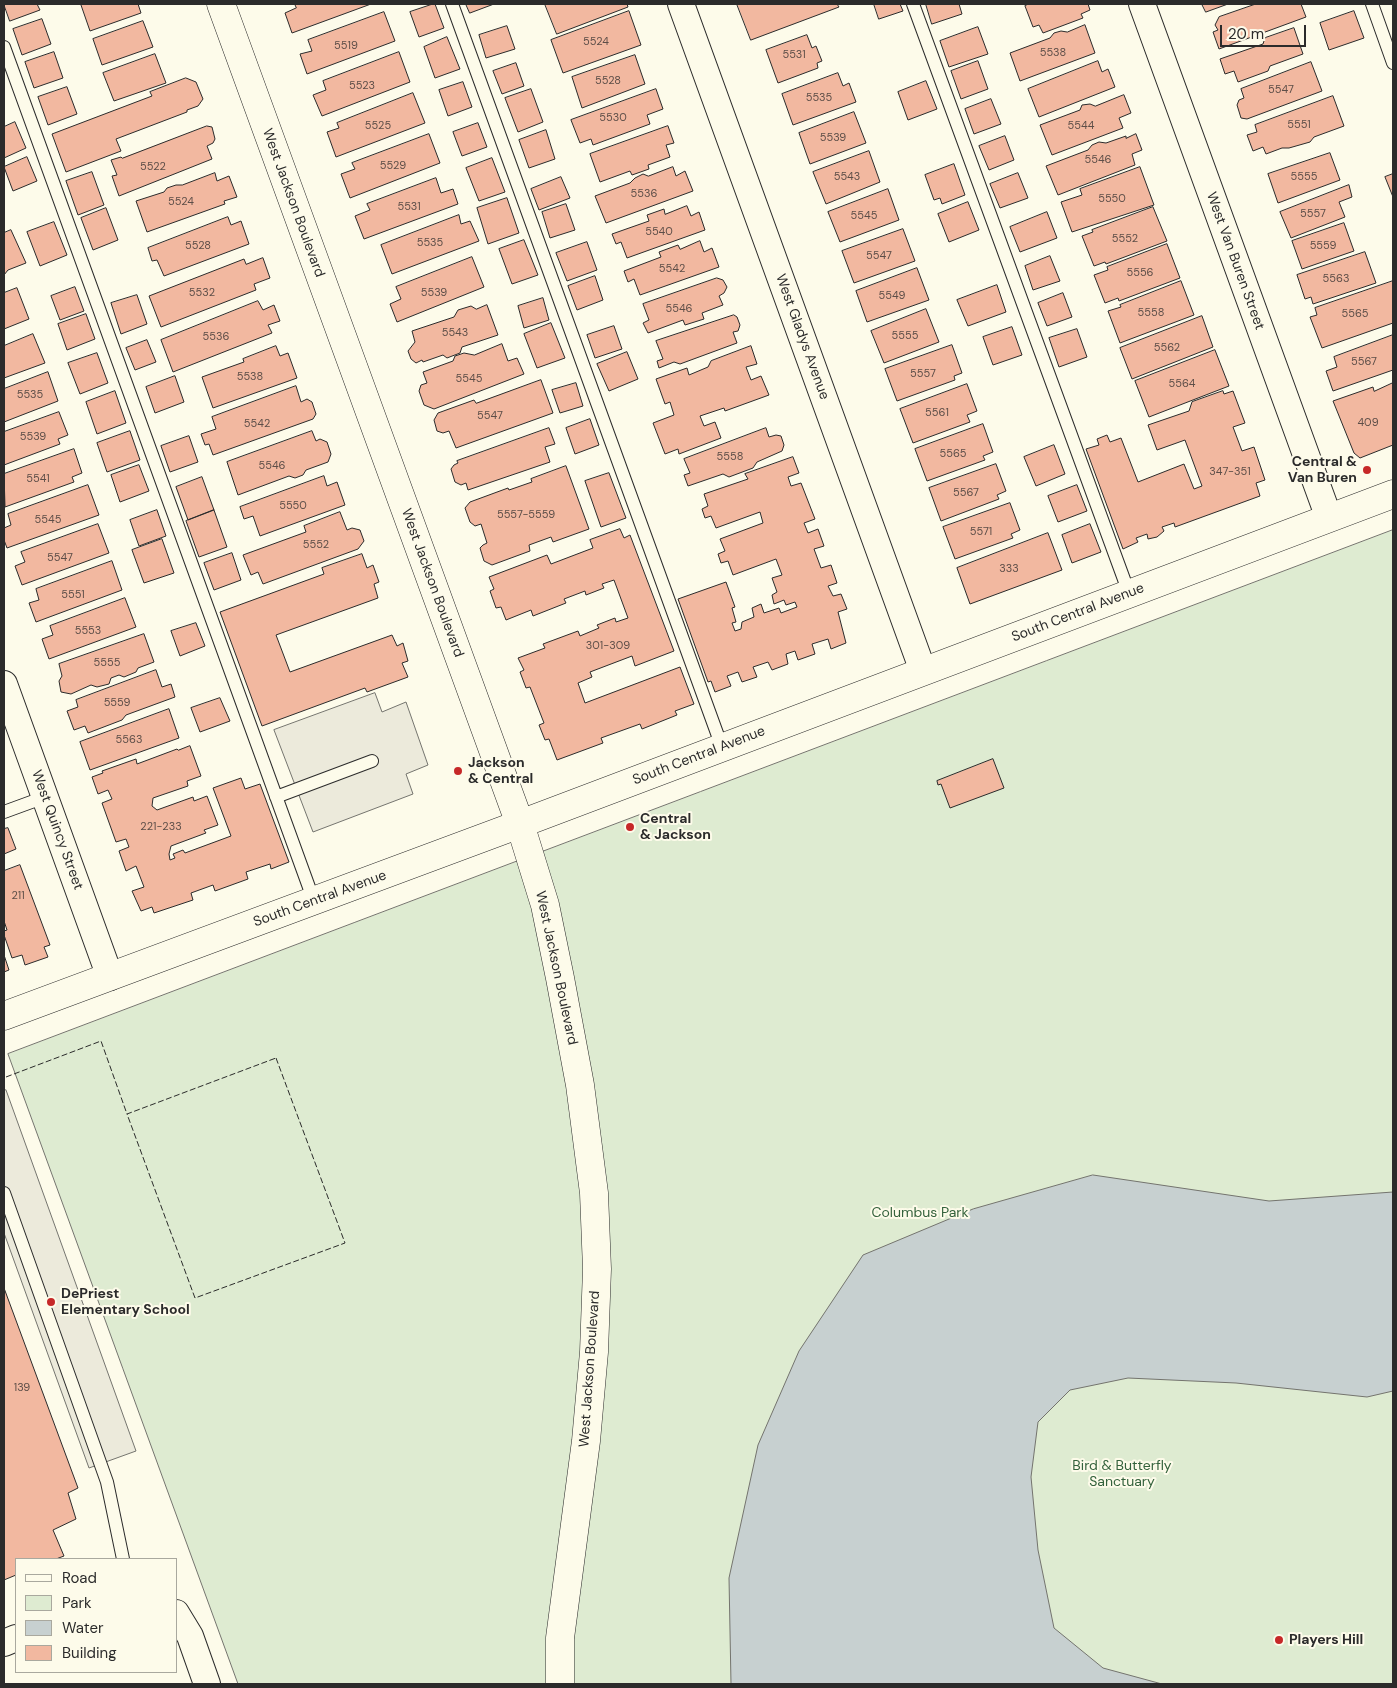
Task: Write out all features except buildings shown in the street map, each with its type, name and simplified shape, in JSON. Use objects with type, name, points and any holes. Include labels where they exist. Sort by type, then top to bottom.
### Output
[{"type":"street","name":"West Jackson Boulevard","points":[[221,4],[520,824],[545,905],[560,978],[580,1085],[594,1193],[597,1269],[594,1352],[586,1441],[560,1638],[560,1684]]},
{"type":"street","name":"West Gladys Avenue","points":[[681,4],[924,671]]},
{"type":"street","name":"West Van Buren Street","points":[[1142,4],[1328,518]]},
{"type":"street","name":"South Central Avenue","points":[[4,1016],[520,824],[1393,494]]},
{"type":"street","name":"West Quincy Street","points":[[4,684],[110,977]]},
{"type":"street","points":[[178,1616],[190,1636],[208,1684]]},
{"type":"lane","points":[[452,4],[722,747]]},
{"type":"lane","points":[[913,4],[1129,593]]},
{"type":"lane","points":[[1372,4],[1393,62]]},
{"type":"lane","points":[[4,47],[314,901]]},
{"type":"lane","points":[[276,797],[372,761]]},
{"type":"lane","points":[[4,812],[45,797]]},
{"type":"lane","points":[[4,1193],[107,1482],[123,1558]]},
{"type":"green space","name":"Columbus Park","points":[[1393,530],[1393,1684],[238,1684],[8,1054]]},
{"type":"shaded area","points":[[375,693],[382,712],[406,702],[428,765],[406,774],[413,794],[313,832],[274,730]]},
{"type":"shaded area","points":[[6,1090],[136,1451],[89,1468],[4,1233],[4,1091]]},
{"type":"water","points":[[1093,1175],[1269,1201],[1393,1192],[1393,1391],[1367,1397],[1236,1383],[1128,1378],[1070,1390],[1038,1422],[1031,1477],[1038,1550],[1054,1628],[1103,1668],[1162,1684],[731,1684],[729,1578],[758,1445],[799,1351],[863,1255],[973,1209]]},
{"type":"fence","points":[[6,1077],[101,1041],[127,1114]]},
{"type":"fence","points":[[276,1058],[345,1243],[195,1298],[127,1114],[276,1058]]},
{"type":"place","name":"Central & Van Buren","points":[[1367,470]]},
{"type":"place","name":"Jackson & Central","points":[[458,771]]},
{"type":"place","name":"Central & Jackson","points":[[630,827]]},
{"type":"place","name":"DePriest Elementary School","points":[[51,1302]]},
{"type":"place","name":"Players Hill","points":[[1279,1640]]},
{"type":"park label","name":"Bird & Butterfly Sanctuary","points":[[1122,1474]]}]
